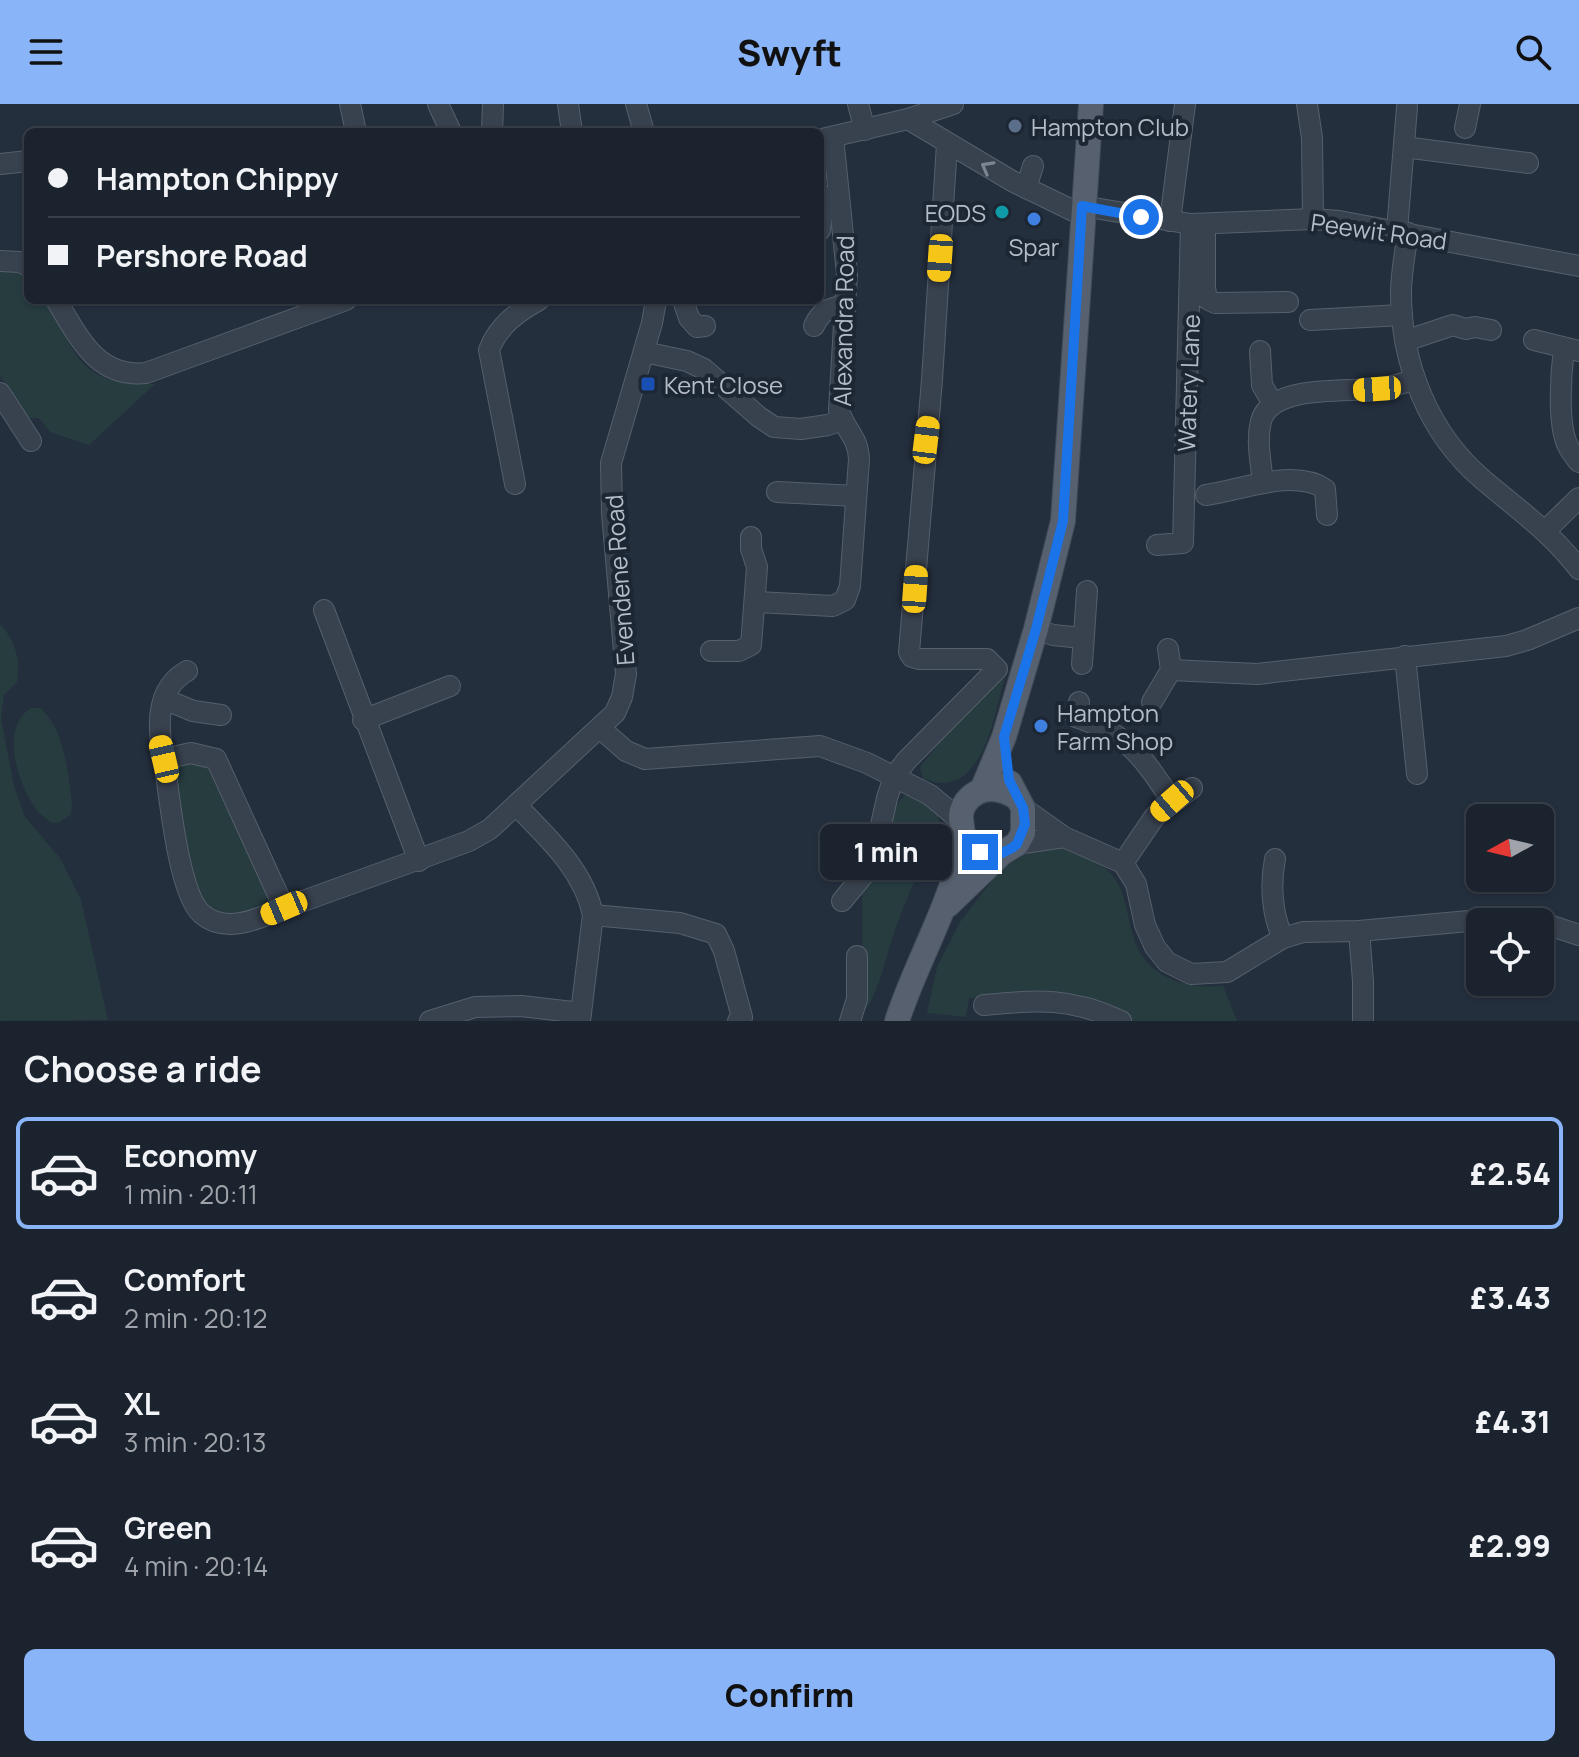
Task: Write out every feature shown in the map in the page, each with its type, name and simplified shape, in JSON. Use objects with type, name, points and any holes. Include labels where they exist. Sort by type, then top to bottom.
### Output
[{"type":"main road","points":[[979,792],[1004,737],[1036,629],[1063,521],[1091,104]]},
{"type":"main road","points":[[946,906],[1010,849],[1025,824],[1009,780],[1004,737]]},
{"type":"main road","points":[[897,1021],[919,962],[946,906],[961,856],[962,828],[968,800],[979,792],[999,789],[1019,802]]},
{"type":"main road","points":[[962,828],[970,846],[980,852],[991,855],[1010,849]]},
{"type":"street","points":[[350,104],[355,128]]},
{"type":"street","points":[[438,104],[449,128]]},
{"type":"street","points":[[492,128],[493,104]]},
{"type":"street","points":[[568,104],[571,128]]},
{"type":"street","points":[[636,104],[643,128]]},
{"type":"street","points":[[858,104],[865,130]]},
{"type":"street","points":[[826,138],[908,119],[953,104]]},
{"type":"street","points":[[1185,104],[1189,223],[1207,299],[1215,303],[1288,302]]},
{"type":"street","points":[[1307,104],[1312,138],[1313,219]]},
{"type":"street","points":[[1465,128],[1470,104]]},
{"type":"street","points":[[1407,107],[1401,291],[1405,341],[1415,379],[1430,415],[1451,446],[1480,477],[1546,530],[1579,569]]},
{"type":"street","name":"Peewit Road","points":[[908,119],[1026,188],[1082,211],[1189,223],[1313,219],[1403,231],[1579,266]]},
{"type":"street","name":"Alexandra Road","points":[[756,602],[833,606],[845,600],[850,586],[858,442],[842,420],[838,398],[847,274],[829,197],[826,138]]},
{"type":"street","points":[[842,901],[875,861],[881,846],[879,834],[894,777],[997,669],[987,659],[919,659],[909,652],[932,380],[947,144]]},
{"type":"street","points":[[1404,147],[1528,163]]},
{"type":"street","points":[[0,164],[24,161]]},
{"type":"street","points":[[1026,188],[1033,166]]},
{"type":"street","name":"Watery Lane","points":[[1157,545],[1183,543],[1189,223]]},
{"type":"street","points":[[0,261],[24,264]]},
{"type":"street","points":[[58,304],[80,339],[101,363],[132,375],[146,373],[335,304]]},
{"type":"street","points":[[515,484],[489,350],[495,335],[506,323],[533,304]]},
{"type":"street","name":"Evendene Road","points":[[164,699],[158,722],[188,892],[201,913],[214,921],[229,924],[253,921],[419,861],[490,829],[601,729],[615,713],[622,697],[626,674],[612,513],[611,463],[655,304]]},
{"type":"street","points":[[684,304],[691,323],[697,327],[705,326]]},
{"type":"street","points":[[814,326],[818,316],[828,309],[846,305]]},
{"type":"street","points":[[1310,320],[1402,315]]},
{"type":"street","points":[[1405,341],[1453,325],[1491,330]]},
{"type":"street","points":[[1534,340],[1572,350],[1562,364],[1563,429],[1567,444],[1579,462]]},
{"type":"street","points":[[1260,351],[1262,385],[1273,404]]},
{"type":"street","points":[[644,352],[687,361],[704,369],[774,427],[801,429],[842,420]]},
{"type":"street","points":[[1263,483],[1259,435],[1262,418],[1273,404],[1294,394],[1377,389],[1415,379]]},
{"type":"street","points":[[0,393],[31,441]]},
{"type":"street","points":[[1206,495],[1263,483],[1311,480],[1325,489],[1327,515]]},
{"type":"street","points":[[777,492],[856,496]]},
{"type":"street","points":[[1546,530],[1579,498]]},
{"type":"street","points":[[711,651],[739,651],[751,645],[757,567],[751,537]]},
{"type":"street","points":[[1082,664],[1087,591]]},
{"type":"street","points":[[324,610],[363,720],[419,861]]},
{"type":"street","points":[[1171,670],[1257,674],[1506,646],[1579,618]]},
{"type":"street","points":[[1036,629],[1053,635],[1082,638]]},
{"type":"street","points":[[1152,702],[1171,670],[1168,649]]},
{"type":"street","points":[[1405,656],[1417,774]]},
{"type":"street","points":[[187,671],[177,677],[164,699],[206,714],[221,715]]},
{"type":"street","points":[[363,720],[450,686]]},
{"type":"street","points":[[1079,702],[1076,717],[1100,725],[1129,743],[1172,801]]},
{"type":"street","points":[[601,729],[626,751],[645,759],[820,746],[833,749],[930,795],[962,828]]},
{"type":"street","points":[[164,759],[191,753],[216,759],[284,908]]},
{"type":"street","points":[[1123,863],[1155,816],[1192,788]]},
{"type":"street","points":[[930,795],[979,792]]},
{"type":"street","points":[[1019,802],[1064,837],[1123,863],[1136,884],[1145,925],[1155,947],[1167,962],[1191,974],[1227,972],[1283,938],[1303,932],[1359,931],[1466,921]]},
{"type":"street","points":[[430,1021],[475,1007],[521,1006],[581,1017],[593,915],[581,879],[516,805]]},
{"type":"street","points":[[1010,849],[1064,837]]},
{"type":"street","points":[[1275,859],[1271,879],[1278,927],[1283,938]]},
{"type":"street","points":[[593,915],[680,923],[716,934],[724,951],[742,1020]]},
{"type":"street","points":[[1554,927],[1579,935]]},
{"type":"street","points":[[1359,931],[1363,1021]]},
{"type":"street","points":[[850,1020],[857,999],[857,956]]},
{"type":"street","points":[[984,1005],[1035,1000],[1074,1003],[1121,1021]]},
{"type":"green space","points":[[14,270],[24,276],[24,304],[47,304],[75,352],[96,373],[130,383],[155,384],[89,445],[50,432],[39,418],[28,418],[0,376],[0,271]]},
{"type":"green space","points":[[0,624],[13,644],[18,666],[17,682],[4,695],[1,719],[14,786],[25,817],[60,858],[81,900],[108,1020],[0,1021]]},
{"type":"green space","points":[[1005,677],[986,743],[969,772],[956,780],[941,783],[923,779],[920,767],[955,723]]},
{"type":"green space","points":[[31,708],[41,708],[49,718],[64,753],[72,804],[71,814],[59,823],[52,823],[36,809],[17,769],[14,755],[16,728]]},
{"type":"green space","points":[[188,761],[213,766],[268,897],[260,910],[226,914],[205,902],[199,891],[189,862],[173,776],[178,766]]},
{"type":"green space","points":[[910,790],[938,814],[939,823],[896,927],[879,982],[863,1013],[862,885],[883,859],[897,804]]},
{"type":"green space","points":[[1055,845],[1090,856],[1111,874],[1123,896],[1135,942],[1150,965],[1183,983],[1223,986],[1237,1021],[1131,1021],[1042,993],[969,998],[966,1017],[927,1013],[937,967],[960,922],[1000,870],[1030,852]]},
{"type":"place","name":"Hampton Club","points":[[1015,126]]},
{"type":"place","name":"EODS","points":[[1002,212]]},
{"type":"place","name":"Spar","points":[[1034,219]]},
{"type":"place","name":"Kent Close","points":[[648,384]]},
{"type":"place","name":"Hampton Farm Shop","points":[[1041,726]]},
{"type":"route","points":[[980,852],[991,855],[1012,848],[1023,833],[1025,824],[1023,808],[1009,780],[1004,737],[1036,629],[1063,521],[1082,206],[1141,217]]}]
